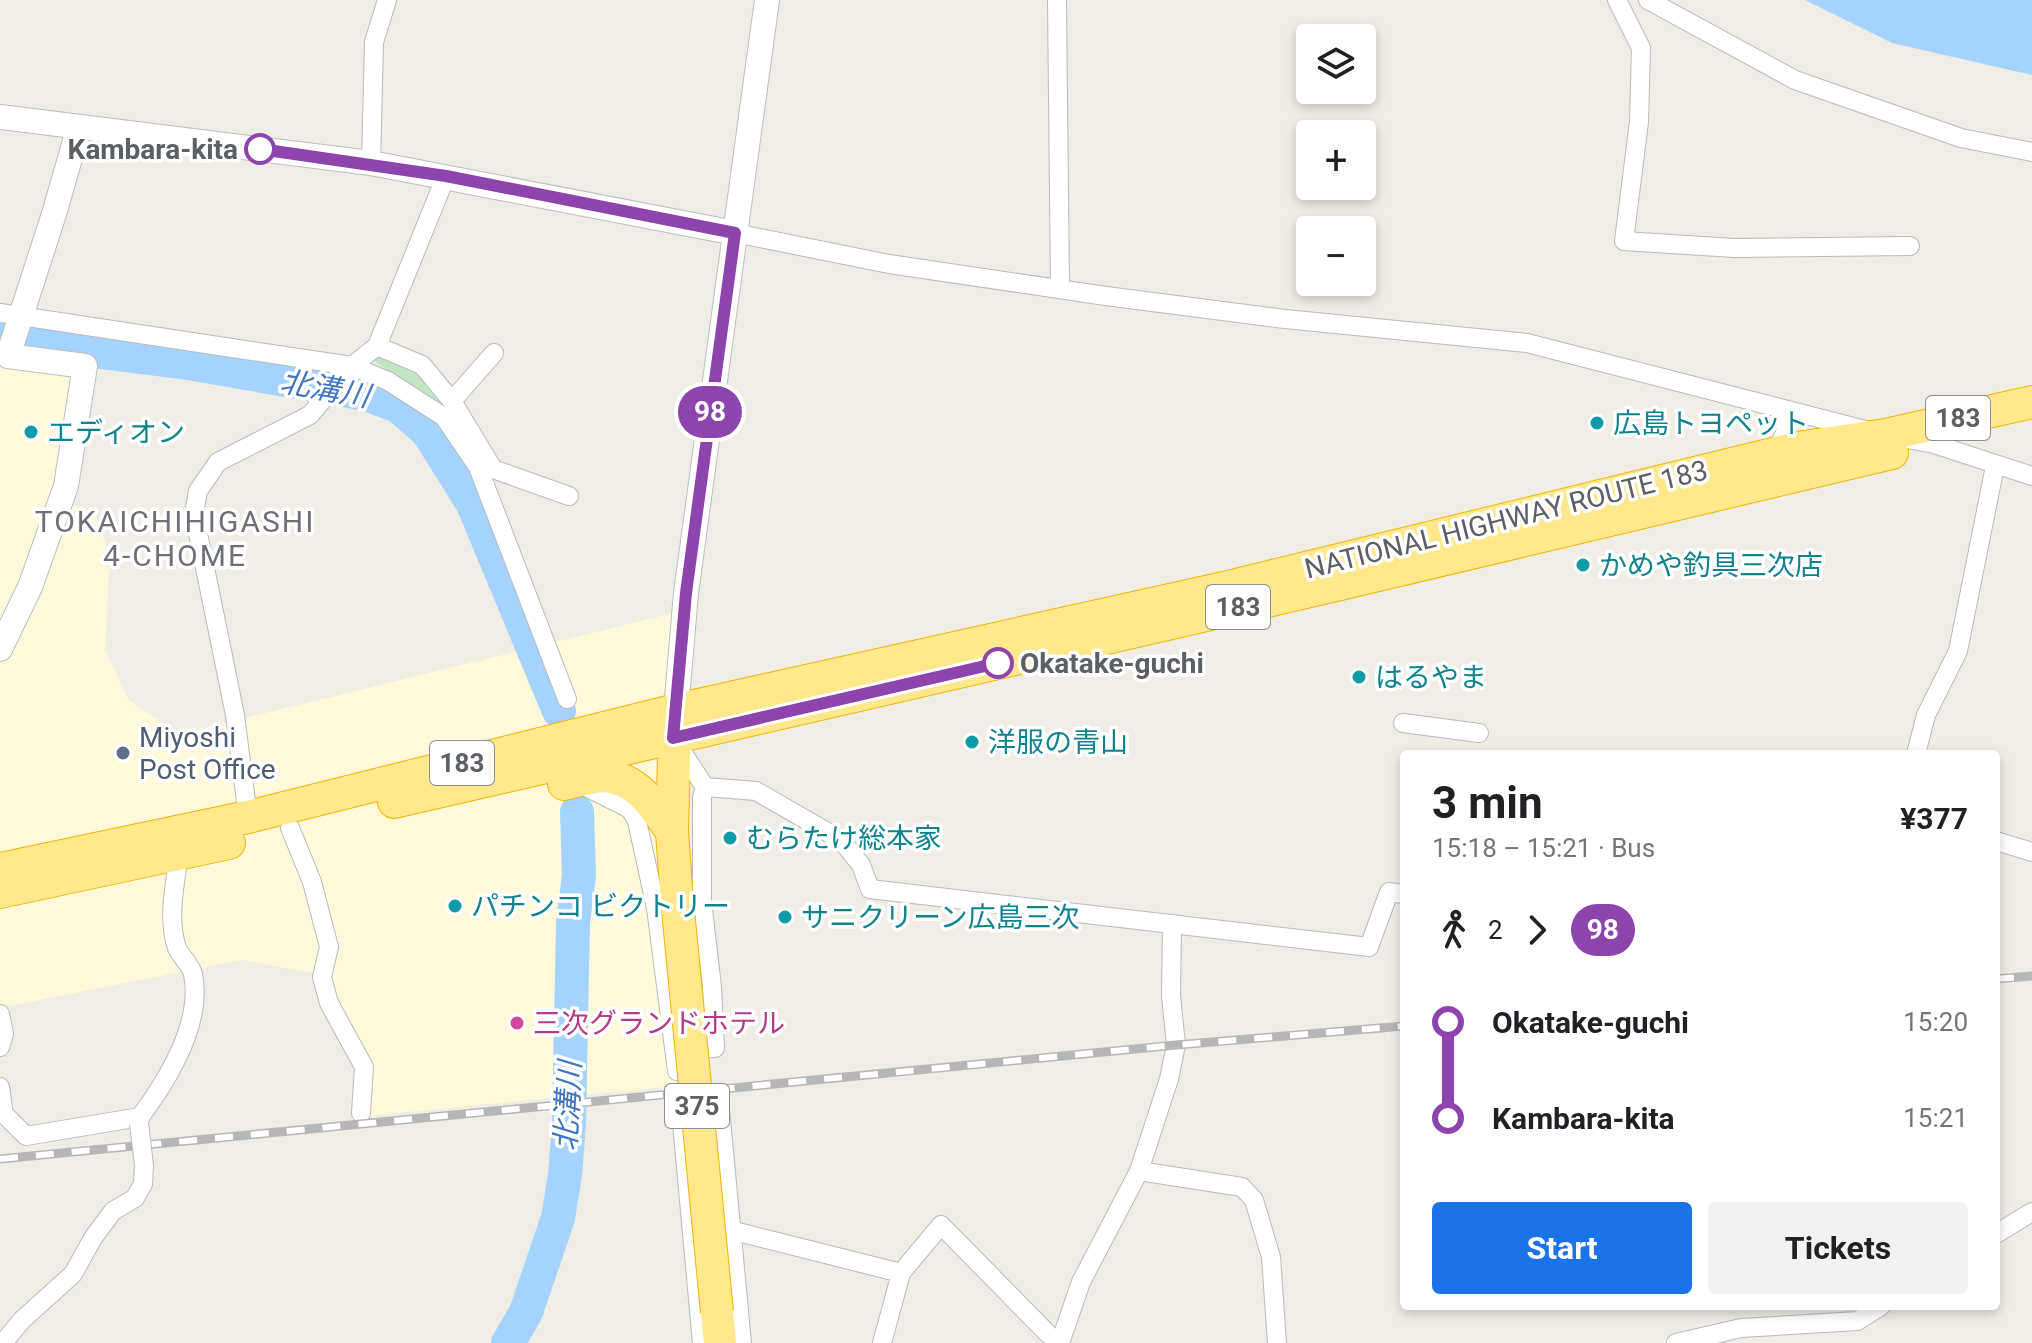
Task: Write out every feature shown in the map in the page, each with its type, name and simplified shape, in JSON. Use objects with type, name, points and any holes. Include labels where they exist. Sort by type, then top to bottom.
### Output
[{"type":"highway","name":"NATIONAL HIGHWAY ROUTE 183","points":[[0,869],[290,828],[483,783],[674,724],[1213,590],[1776,453],[1885,435],[2032,402]]},
{"type":"highway","name":"NATIONAL HIGHWAY ROUTE 183","points":[[0,892],[175,844],[248,817],[2032,424]]},
{"type":"highway","name":"375","points":[[674,724],[672,832],[677,900],[719,1328]]},
{"type":"highway","points":[[483,783],[550,786],[602,776],[623,781],[641,789],[672,832]]},
{"type":"street","points":[[371,163],[374,42],[387,0]]},
{"type":"street","points":[[676,1050],[715,1048],[702,901],[702,797],[705,787],[674,724],[686,593],[767,0]]},
{"type":"street","points":[[1057,0],[1060,288]]},
{"type":"street","points":[[1617,0],[1641,48],[1639,122],[1624,241],[1734,248],[1910,246]]},
{"type":"street","points":[[1648,0],[1795,80],[1961,138],[2032,152]]},
{"type":"street","points":[[0,117],[371,163],[889,264],[1285,319],[1527,343],[1885,435],[1934,444],[2032,476]]},
{"type":"street","points":[[0,649],[30,587],[66,486],[85,366],[8,356],[11,314],[79,127]]},
{"type":"street","points":[[248,817],[235,715],[194,514],[198,491],[218,462],[310,415],[352,366],[377,346],[446,176]]},
{"type":"street","points":[[11,314],[352,366],[388,381],[444,417],[478,467],[567,699]]},
{"type":"street","points":[[377,346],[422,365],[452,401],[493,469],[569,496]]},
{"type":"street","points":[[452,401],[494,353]]},
{"type":"street","points":[[1776,453],[1786,430],[1782,409]]},
{"type":"street","points":[[1917,750],[1926,715],[1958,651],[1995,466]]},
{"type":"street","points":[[1403,723],[1479,733]]},
{"type":"street","points":[[576,781],[630,809],[637,821],[656,908],[677,1071]]},
{"type":"street","points":[[705,787],[756,791],[841,840],[861,865],[870,889],[1369,947],[1389,892],[1400,893]]},
{"type":"street","points":[[290,828],[312,882],[329,947],[322,977],[329,1003],[364,1067],[361,1113]]},
{"type":"street","points":[[2000,842],[2032,852]]},
{"type":"street","points":[[3,1343],[22,1320],[73,1274],[93,1238],[113,1211],[135,1198],[143,1184],[139,1120],[180,1054],[193,1006],[193,973],[178,949],[172,918],[175,844]]},
{"type":"street","points":[[882,1343],[901,1273],[941,1225],[1059,1343],[1081,1282],[1139,1171],[1169,1079],[1176,1045],[1171,996],[1172,924]]},
{"type":"street","points":[[0,1014],[4,1034],[0,1047]]},
{"type":"street","points":[[0,1087],[4,1114],[26,1136],[139,1120]]},
{"type":"street","points":[[720,1109],[742,1343]]},
{"type":"street","points":[[681,1112],[702,1343]]},
{"type":"street","points":[[1139,1171],[1242,1187],[1254,1200],[1271,1257],[1277,1343]]},
{"type":"street","points":[[2000,1231],[2032,1212]]},
{"type":"street","points":[[730,1230],[901,1273]]},
{"type":"street","points":[[1676,1343],[1741,1328],[1857,1321],[1875,1310]]},
{"type":"shaded area","points":[[0,347],[88,356],[64,501],[95,514],[110,554],[105,650],[129,700],[179,734],[682,611],[674,784],[676,1086],[367,1116],[369,1070],[329,976],[242,960],[0,1008]]},
{"type":"green space","points":[[377,346],[412,367],[442,405],[366,356]]},
{"type":"water","points":[[1805,0],[2032,0],[2032,75],[1892,43]]},
{"type":"waterway","name":"北溝川","points":[[0,339],[188,363],[366,394],[398,406],[428,432],[473,504],[559,711]]},
{"type":"waterway","name":"北溝川","points":[[508,1343],[526,1312],[558,1218],[565,1175],[573,922],[579,876],[577,812]]},
{"type":"railway","points":[[2000,979],[2032,976]]},
{"type":"railway","points":[[0,1159],[1176,1045],[1400,1026]]},
{"type":"bus line","name":"98","points":[[260,149],[446,176],[735,233],[686,593],[673,738],[998,663]]},
{"type":"place","name":"Kambara-kita","points":[[260,149]]},
{"type":"place","name":"広島トヨペット","points":[[1597,423]]},
{"type":"place","name":"エディオン","points":[[31,432]]},
{"type":"place","name":"かめや釣具三次店","points":[[1583,565]]},
{"type":"place","name":"Okatake-guchi","points":[[998,663]]},
{"type":"place","name":"はるやま","points":[[1359,677]]},
{"type":"place","name":"洋服の青山","points":[[972,742]]},
{"type":"place","name":"Miyoshi Post Office","points":[[123,753]]},
{"type":"place","name":"むらたけ総本家","points":[[730,838]]},
{"type":"place","name":"パチンコ ビクトリー","points":[[455,906]]},
{"type":"place","name":"サニクリーン広島三次","points":[[785,917]]},
{"type":"place","name":"三次グランドホテル","points":[[517,1023]]},
{"type":"district","name":"TOKAICHIHIGASHI 4-CHOME","points":[[175,539]]}]
